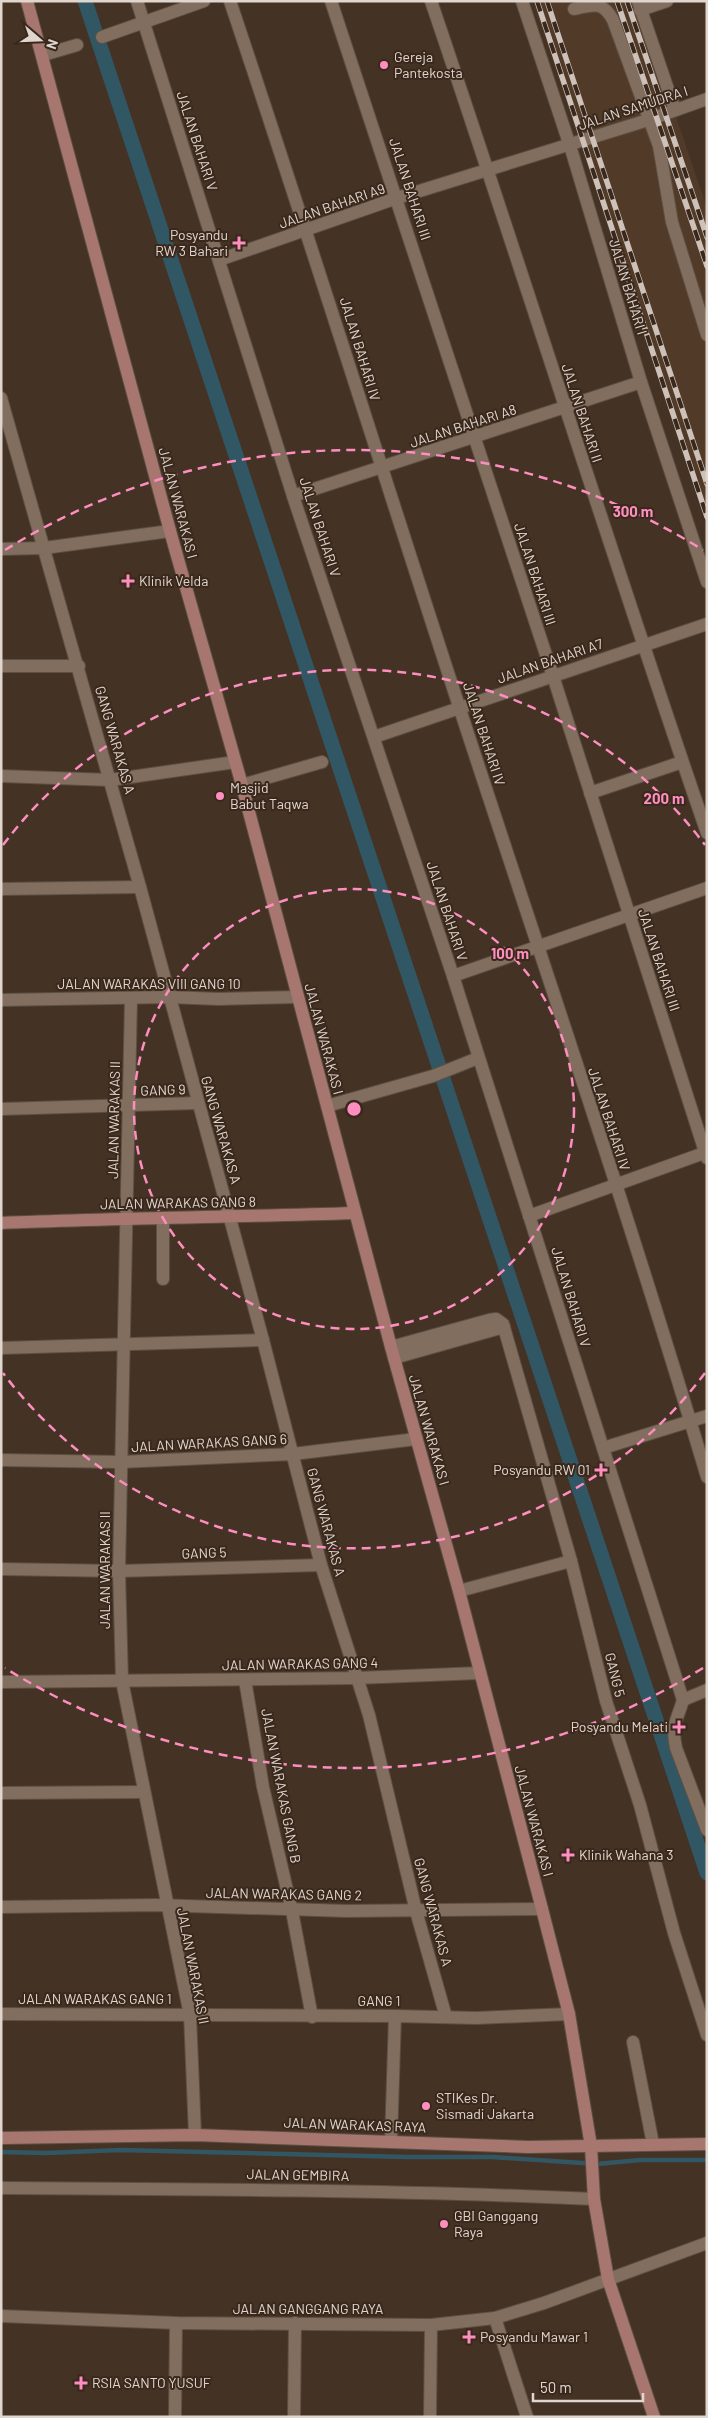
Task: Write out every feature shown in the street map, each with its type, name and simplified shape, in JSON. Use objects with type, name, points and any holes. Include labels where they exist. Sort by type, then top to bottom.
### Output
[{"type":"street","name":"JALAN WARAKAS I","points":[[27,1],[170,531],[242,785],[392,1353],[459,1591],[542,1909],[568,2014],[591,2150],[594,2199],[608,2279],[654,2417]]},
{"type":"street","name":"JALAN BAHARI V","points":[[137,1],[293,496],[453,976],[683,1700]]},
{"type":"street","points":[[102,37],[204,1]]},
{"type":"street","name":"JALAN BAHARI IV","points":[[230,1],[307,231],[381,469],[615,1185],[707,1477]]},
{"type":"street","name":"JALAN BAHARI III","points":[[331,1],[553,676],[706,1154]]},
{"type":"street","name":"JALAN BAHARI II","points":[[432,1],[489,170],[642,646],[707,833]]},
{"type":"street","name":"JALAN BAHARI I","points":[[522,1],[569,145],[641,382],[707,582]]},
{"type":"street","points":[[667,1],[639,6],[675,110]]},
{"type":"street","points":[[574,9],[594,5],[607,9],[625,51],[648,120],[659,146],[672,222],[707,335]]},
{"type":"street","points":[[43,55],[77,45]]},
{"type":"street","name":"JALAN SAMUDRA I","points":[[569,145],[707,99]]},
{"type":"street","name":"JALAN BAHARI A9","points":[[219,260],[307,231],[397,198],[569,145]]},
{"type":"street","name":"JALAN BAHARI A8","points":[[293,496],[381,469],[641,382]]},
{"type":"street","name":"GANG WARAKAS A","points":[[1,398],[7,443],[44,548],[140,887],[263,1340],[321,1565],[369,1715],[416,1911],[446,2017]]},
{"type":"street","points":[[1,549],[44,548],[170,531]]},
{"type":"street","name":"JALAN BAHARI A7","points":[[374,737],[707,624]]},
{"type":"street","points":[[1,666],[78,666]]},
{"type":"street","points":[[1,776],[110,780],[235,762]]},
{"type":"street","points":[[242,785],[322,762]]},
{"type":"street","points":[[590,793],[682,762]]},
{"type":"street","points":[[1,890],[140,887]]},
{"type":"street","points":[[453,976],[707,888]]},
{"type":"street","name":"JALAN WARAKAS VIII GANG 10","points":[[1,1000],[298,997]]},
{"type":"street","name":"JALAN WARAKAS II","points":[[131,998],[128,1218],[119,1571],[122,1681],[166,1906],[190,2015],[195,2135]]},
{"type":"street","points":[[327,1106],[433,1076],[460,1067],[478,1058]]},
{"type":"street","name":"GANG 9","points":[[1,1109],[198,1103]]},
{"type":"street","points":[[530,1216],[706,1154]]},
{"type":"street","name":"JALAN WARAKAS GANG 8","points":[[1,1223],[355,1213]]},
{"type":"street","points":[[163,1218],[163,1278]]},
{"type":"street","name":"GANG 5","points":[[392,1353],[489,1320],[502,1324],[571,1561],[606,1701],[640,1804],[674,1933],[707,2035]]},
{"type":"street","points":[[1,1348],[263,1340]]},
{"type":"street","points":[[603,1448],[691,1423],[707,1416]]},
{"type":"street","name":"JALAN WARAKAS GANG 6","points":[[1,1460],[122,1462],[293,1454],[416,1439]]},
{"type":"street","points":[[459,1591],[571,1561]]},
{"type":"street","name":"GANG 5","points":[[1,1570],[119,1571],[321,1565]]},
{"type":"street","name":"JALAN WARAKAS GANG 4","points":[[1,1682],[357,1678],[479,1673]]},
{"type":"street","name":"JALAN WARAKAS GANG B","points":[[245,1680],[263,1787],[292,1911],[312,2017]]},
{"type":"street","points":[[707,1690],[683,1700],[674,1723],[673,1736],[707,1830]]},
{"type":"street","points":[[1,1793],[144,1792]]},
{"type":"street","name":"JALAN WARAKAS GANG 2","points":[[1,1907],[166,1906],[292,1911],[542,1909]]},
{"type":"street","name":"JALAN WARAKAS GANG 1","points":[[1,2014],[190,2015]]},
{"type":"street","name":"GANG 1","points":[[190,2015],[510,2018],[568,2014]]},
{"type":"street","points":[[391,2141],[394,2016]]},
{"type":"street","points":[[633,2042],[653,2144]]},
{"type":"street","name":"JALAN WARAKAS RAYA","points":[[1,2138],[195,2135],[528,2146],[591,2150],[653,2144],[707,2144]]},
{"type":"street","name":"JALAN GEMBIRA","points":[[1,2188],[259,2189],[485,2194],[594,2199]]},
{"type":"street","name":"JALAN GANGGANG RAYA","points":[[1,2316],[176,2323],[432,2325],[495,2318],[707,2243]]},
{"type":"street","points":[[495,2318],[527,2417]]},
{"type":"street","points":[[175,2417],[176,2323]]},
{"type":"street","points":[[294,2417],[295,2323]]},
{"type":"street","points":[[430,2417],[432,2325]]},
{"type":"shaded area","points":[[533,1],[637,1],[707,208],[707,524]]},
{"type":"waterway","points":[[85,1],[707,1873]]},
{"type":"waterway","points":[[1,2152],[46,2153],[120,2150],[407,2157],[493,2157],[597,2164],[640,2160],[707,2160]]},
{"type":"railway","points":[[537,1],[707,517]]},
{"type":"railway","points":[[547,1],[707,484]]},
{"type":"railway","points":[[617,1],[707,266]]},
{"type":"railway","points":[[627,1],[707,237]]},
{"type":"place","name":"Gereja Pantekosta","points":[[384,65]]},
{"type":"place","name":"Posyandu RW 3 Bahari","points":[[239,243]]},
{"type":"place","name":"Klinik Velda","points":[[128,581]]},
{"type":"place","name":"Masjid Babut Taqwa","points":[[220,796]]},
{"type":"place","name":"Posyandu RW 01","points":[[601,1470]]},
{"type":"place","name":"Posyandu Melati","points":[[679,1727]]},
{"type":"place","name":"Klinik Wahana 3","points":[[568,1855]]},
{"type":"place","name":"STIKes Dr. Sismadi Jakarta","points":[[426,2106]]},
{"type":"place","name":"GBI Ganggang Raya","points":[[444,2224]]},
{"type":"place","name":"Posyandu Mawar 1","points":[[469,2337]]},
{"type":"place","name":"RSIA SANTO YUSUF","points":[[81,2383]]}]
